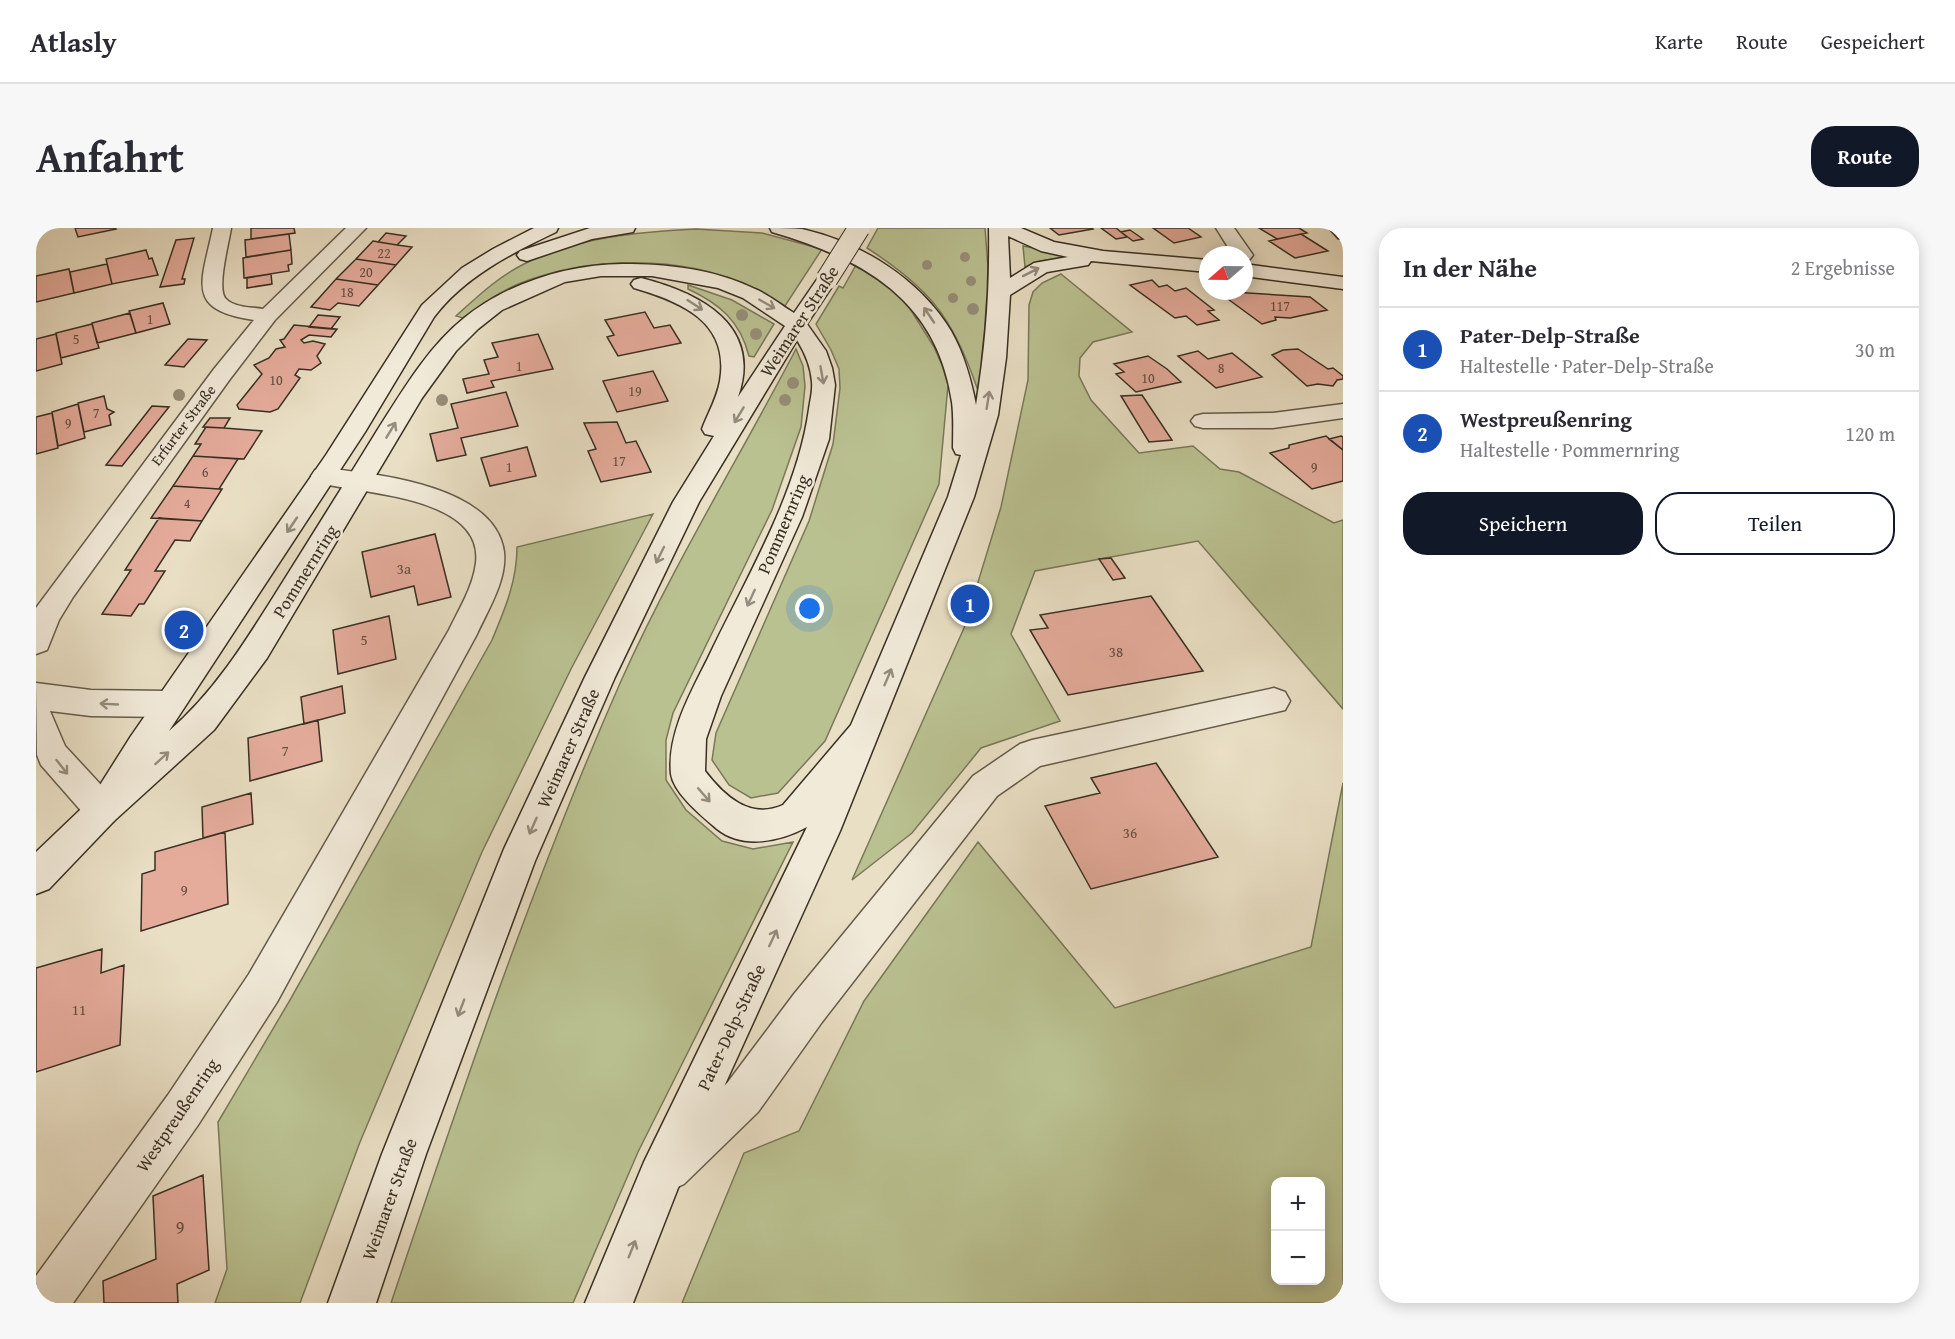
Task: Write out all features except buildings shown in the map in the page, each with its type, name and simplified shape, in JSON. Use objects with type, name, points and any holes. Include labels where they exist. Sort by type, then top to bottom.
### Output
[{"type":"street","points":[[222,228],[211,289],[214,296],[218,303],[234,311],[268,316]]},
{"type":"street","name":"Erfurter Straße","points":[[36,642],[45,618],[63,590],[192,411],[268,316],[357,228]]},
{"type":"street","name":"Pommernring","points":[[102,810],[167,704],[216,638],[324,476],[400,359],[428,310],[461,277],[500,252],[549,228]]},
{"type":"street","name":"Pommernring","points":[[400,359],[438,313],[478,281],[519,258],[550,246],[588,234],[626,228]]},
{"type":"street","points":[[779,228],[827,241],[858,255],[890,274],[922,304],[948,347],[962,387],[966,425],[961,497]]},
{"type":"street","name":"Weimarer Straße","points":[[352,1303],[404,1154],[518,861],[600,676],[686,502],[858,228]]},
{"type":"street","name":"Pater-Delp-Straße","points":[[609,1303],[660,1178],[823,831],[961,497],[986,415],[995,358],[1000,292],[998,228]]},
{"type":"street","points":[[1008,228],[1018,236],[1040,246],[1128,259],[1199,265]]},
{"type":"street","points":[[1225,228],[1236,246]]},
{"type":"street","points":[[1000,292],[1041,267],[1068,262],[1128,259]]},
{"type":"street","points":[[1253,264],[1343,283]]},
{"type":"street","name":"Pommernring","points":[[36,877],[102,810],[203,721],[230,687],[256,650],[411,396],[447,346],[470,324],[517,295],[560,277],[579,273],[652,270],[723,283],[750,294],[796,324],[815,351],[821,368],[824,385],[817,439],[789,518],[705,696],[690,739],[688,775],[706,799],[736,823],[776,825],[795,816],[865,731]]},
{"type":"street","name":"Pommernring","points":[[517,295],[597,282],[641,284],[683,298],[717,321],[731,347],[731,380],[686,502]]},
{"type":"street","points":[[1203,421],[1247,423],[1299,420],[1343,411]]},
{"type":"street","name":"Westpreußenring","points":[[45,1303],[183,1110],[263,988],[462,634],[489,572],[491,552],[488,537],[476,521],[456,508],[420,495],[361,481],[324,476]]},
{"type":"street","points":[[36,696],[91,703],[167,704]]},
{"type":"street","name":"Pater-Delp-Straße","points":[[660,1178],[743,1097],[814,999],[985,786],[1032,754],[1274,701]]},
{"type":"street","points":[[36,715],[53,755],[102,810]]},
{"type":"green space","points":[[878,228],[985,228],[991,306],[981,389],[977,388],[958,342],[936,306],[907,277],[867,248]]},
{"type":"green space","points":[[696,229],[762,233],[822,249],[785,306],[754,288],[723,276],[665,264],[635,263],[605,264],[548,274],[506,290],[463,318],[456,316],[507,274],[546,254],[609,237]]},
{"type":"green space","points":[[1023,246],[1064,254],[1066,257],[1040,261],[1025,267]]},
{"type":"green space","points":[[856,265],[893,290],[909,307],[934,347],[942,365],[948,385],[939,484],[825,741],[778,793],[751,798],[729,785],[712,760],[716,733],[809,521],[833,444],[840,388],[839,369],[816,324],[839,286],[843,288]]},
{"type":"green space","points":[[1061,274],[1132,332],[1093,342],[1080,358],[1079,376],[1091,400],[1139,453],[1193,446],[1220,469],[1239,472],[1334,523],[1343,520],[1343,709],[1198,541],[1035,571],[1011,634],[1060,721],[981,748],[912,833],[852,880],[964,628],[1001,507],[1028,380],[1029,305],[1033,292],[1042,283]]},
{"type":"green space","points":[[688,285],[732,300],[774,324],[754,357],[749,356],[740,333],[727,315],[710,301],[688,289]]},
{"type":"green space","points":[[796,349],[803,366],[805,386],[801,427],[772,510],[673,713],[666,740],[666,780],[686,810],[722,841],[753,849],[793,842],[638,1152],[573,1303],[391,1303],[499,989],[588,757],[621,681],[683,555]]},
{"type":"green space","points":[[653,514],[571,669],[482,852],[360,1142],[300,1303],[215,1303],[227,1269],[218,1122],[290,1000],[492,640],[513,583],[517,547]]},
{"type":"green space","points":[[1343,783],[1343,1303],[682,1303],[744,1153],[799,1131],[864,1001],[978,842],[1115,1008],[1311,947]]},
{"type":"place","name":"Pater-Delp-Straße","points":[[970,604]]},
{"type":"place","name":"Westpreußenring","points":[[184,630]]}]
